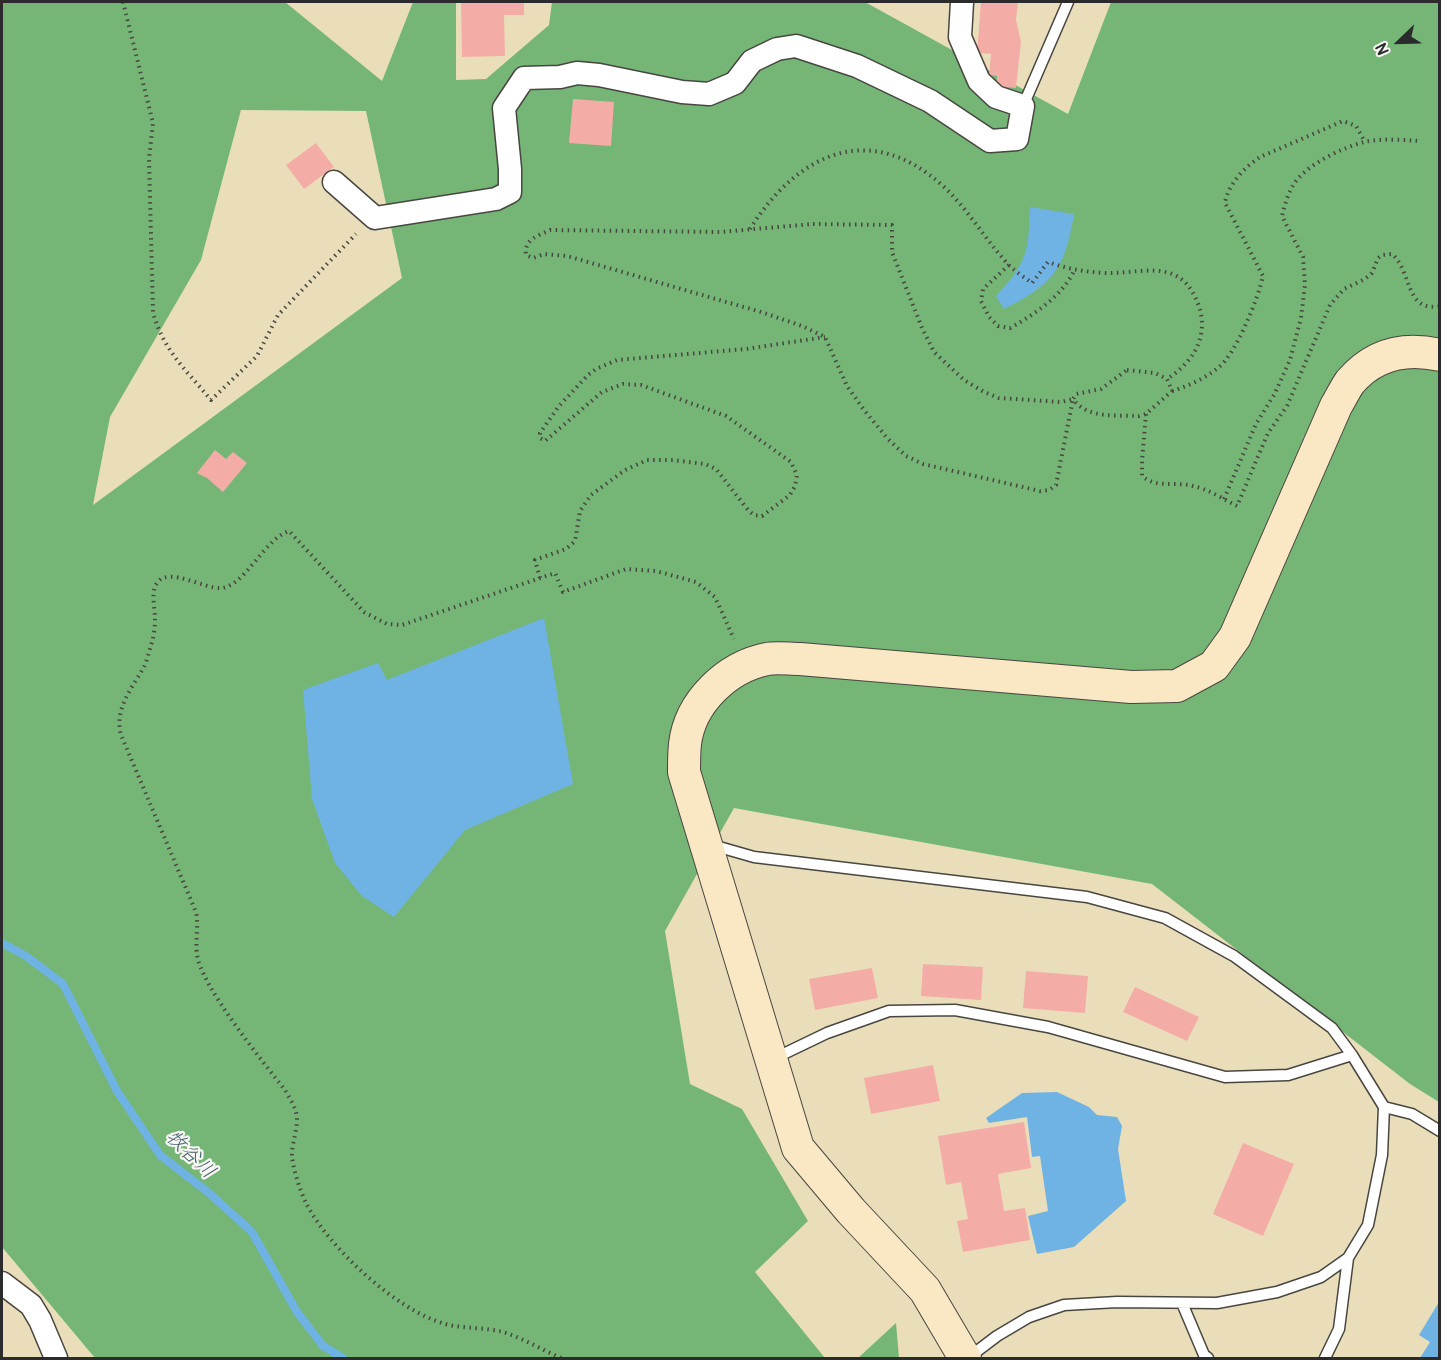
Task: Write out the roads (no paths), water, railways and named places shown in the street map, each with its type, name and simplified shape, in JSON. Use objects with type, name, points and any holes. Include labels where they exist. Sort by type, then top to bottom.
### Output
[{"type":"street","points":[[334,182],[375,218],[496,199],[510,192],[504,108],[524,78],[560,77],[577,73],[682,92],[709,94],[735,82],[752,61],[777,49],[796,46],[857,66],[930,101],[990,141],[1017,139],[1023,106],[996,97],[979,81],[960,37],[962,2]]},
{"type":"street","points":[[966,1359],[925,1290],[851,1211],[798,1148],[684,772],[685,742],[693,717],[709,692],[734,670],[768,659],[800,659],[1131,687],[1177,686],[1214,666],[1235,637],[1336,406],[1350,382],[1372,363],[1398,352],[1422,351],[1440,355]]},
{"type":"street","points":[[2,1283],[31,1305],[40,1320],[56,1359]]},
{"type":"lane","points":[[1023,106],[1068,2]]},
{"type":"lane","points":[[706,844],[754,857],[1087,897],[1165,918],[1234,956],[1332,1028],[1352,1054],[1384,1107],[1382,1155],[1368,1225],[1348,1258],[1321,1277],[1277,1292],[1216,1304],[1117,1302],[1064,1305],[1029,1317],[997,1336],[966,1359]]},
{"type":"lane","points":[[770,1060],[827,1033],[889,1011],[955,1010],[1048,1027],[1225,1077],[1288,1075],[1352,1054]]},
{"type":"lane","points":[[1384,1107],[1412,1114],[1440,1131]]},
{"type":"lane","points":[[1325,1359],[1339,1329],[1348,1258]]},
{"type":"lane","points":[[1182,1303],[1204,1355],[1208,1359]]},
{"type":"water","points":[[1030,207],[1074,214],[1070,233],[1061,261],[1046,282],[1004,309],[996,296],[1014,275],[1024,256],[1029,235]]},
{"type":"water","points":[[544,618],[573,784],[465,830],[394,917],[362,896],[335,863],[312,799],[303,690],[378,663],[387,680]]},
{"type":"water","points":[[1057,1092],[1089,1107],[1097,1115],[1117,1117],[1122,1126],[1118,1149],[1126,1201],[1074,1247],[1037,1254],[1028,1216],[1048,1211],[1040,1156],[1032,1157],[1027,1117],[989,1123],[986,1118],[1022,1093]]},
{"type":"water","points":[[1439,1302],[1439,1358],[1420,1358],[1430,1342],[1419,1335]]},
{"type":"waterway","name":"牧谷川","points":[[2,943],[26,956],[63,984],[117,1091],[160,1155],[209,1193],[252,1232],[297,1312],[323,1346],[343,1358]]}]
